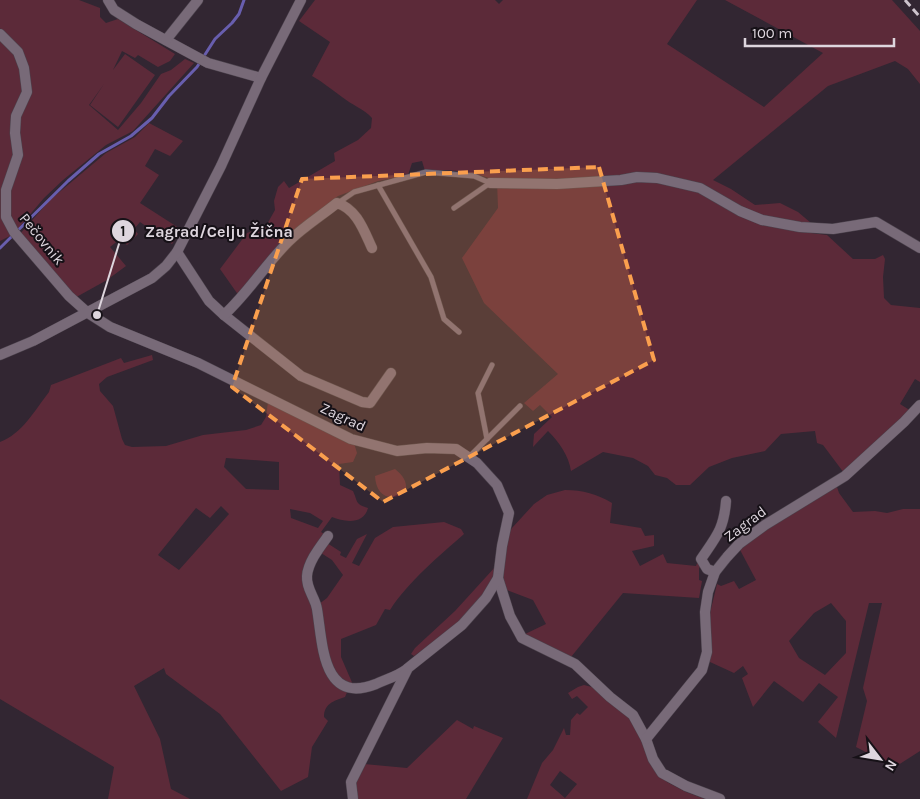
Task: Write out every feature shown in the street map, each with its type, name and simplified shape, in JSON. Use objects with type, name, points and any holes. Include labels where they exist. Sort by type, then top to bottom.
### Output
[{"type":"street","points":[[108,0],[114,10],[136,24],[208,63],[261,78]]},
{"type":"street","points":[[166,40],[198,0]]},
{"type":"street","points":[[0,355],[33,341],[88,313],[152,278],[166,266],[177,252],[222,166],[261,78],[300,0]]},
{"type":"street","name":"Pečovnik","points":[[0,34],[18,52],[24,68],[27,92],[16,116],[15,132],[18,155],[6,190],[6,217],[17,236],[70,296],[88,313]]},
{"type":"street","points":[[490,183],[557,184],[621,180],[637,177],[657,178],[700,188],[740,211],[762,220],[800,227],[833,229],[876,222],[920,248]]},
{"type":"street","points":[[224,315],[241,299],[299,232],[337,203],[343,205],[356,216],[372,248]]},
{"type":"street","points":[[177,252],[210,301],[224,315],[301,376],[370,404],[391,373]]},
{"type":"street","name":"Zagrad","points":[[88,313],[110,327],[198,363],[351,439],[396,451],[427,448],[456,449],[477,463],[497,485],[509,513],[498,578],[486,598],[462,625],[408,668],[391,678],[357,689],[342,686],[330,672],[326,662],[316,605],[307,586],[307,576],[311,563],[328,536]]},
{"type":"street","name":"Zagrad","points":[[646,739],[702,670],[707,652],[705,612],[708,592],[715,572],[739,544],[765,525],[845,476],[920,406]]},
{"type":"street","points":[[715,572],[707,569],[701,559],[719,533],[725,519],[726,501]]},
{"type":"street","name":"Zagrad","points":[[498,578],[510,616],[522,638],[575,664],[610,697],[633,715],[646,739],[653,759],[662,773],[686,786],[720,799]]},
{"type":"street","name":"Zagrad","points":[[353,799],[351,782],[408,668]]},
{"type":"lane","points":[[337,203],[354,192],[426,172],[474,176],[490,183]]},
{"type":"lane","points":[[454,208],[490,183]]},
{"type":"lane","points":[[378,185],[432,277],[444,319],[459,332]]},
{"type":"lane","points":[[487,439],[478,393],[492,365]]},
{"type":"lane","points":[[469,458],[520,406]]},
{"type":"highlighted area","points":[[599,167],[654,360],[383,502],[232,387],[302,179]]},
{"type":"shaded area","points":[[0,0],[79,0],[100,8],[100,17],[106,23],[118,19],[175,54],[170,61],[158,67],[138,55],[135,58],[122,51],[113,70],[125,54],[155,75],[118,127],[90,105],[104,84],[89,105],[118,130],[141,103],[161,74],[171,70],[185,59],[194,63],[133,131],[106,145],[63,180],[44,198],[16,231],[9,214],[8,202],[28,67],[0,28]]},
{"type":"shaded area","points":[[315,0],[495,0],[499,4],[503,0],[697,0],[667,44],[764,107],[823,53],[725,0],[892,0],[920,31],[920,84],[908,69],[895,61],[828,86],[713,180],[755,205],[780,203],[798,212],[811,223],[811,233],[827,235],[853,259],[875,259],[883,255],[885,259],[883,277],[884,298],[891,305],[920,308],[920,382],[915,379],[900,404],[911,411],[844,473],[823,445],[817,443],[815,431],[781,434],[765,451],[732,458],[709,467],[690,485],[676,485],[667,478],[655,475],[648,466],[633,458],[603,452],[571,471],[563,450],[548,431],[533,447],[534,434],[552,417],[540,405],[533,411],[524,403],[558,374],[484,303],[462,258],[498,208],[497,181],[461,172],[425,171],[422,161],[412,163],[408,175],[378,181],[338,196],[309,218],[239,296],[220,269],[247,233],[266,226],[275,210],[274,201],[278,187],[284,181],[289,188],[335,161],[334,153],[358,140],[371,128],[372,118],[369,115],[312,76],[330,42],[299,21]]},
{"type":"shaded area","points":[[0,37],[11,48],[24,79],[15,155],[9,173],[12,235],[0,241]]},
{"type":"shaded area","points":[[149,123],[183,141],[170,156],[155,149],[145,166],[159,175],[140,203],[182,230],[172,244],[140,222],[134,229],[138,234],[127,245],[120,239],[110,247],[126,266],[107,280],[71,300],[38,257],[39,253],[19,235],[50,200],[106,153],[135,137]]},
{"type":"shaded area","points":[[152,355],[153,360],[107,377],[99,384],[100,391],[113,406],[125,445],[132,447],[166,446],[203,435],[246,430],[261,425],[266,417],[268,402],[354,443],[357,453],[353,462],[339,464],[340,485],[353,491],[359,504],[368,508],[366,513],[358,520],[348,521],[332,517],[321,532],[326,535],[309,562],[309,596],[320,649],[348,690],[345,697],[327,706],[324,717],[328,721],[312,747],[308,777],[281,791],[220,714],[166,674],[164,668],[134,686],[160,739],[171,789],[190,799],[108,799],[114,767],[0,699],[0,442],[15,433],[28,421],[49,392],[51,385],[121,358],[124,363]],"holes":[[[226,458],[279,462],[279,490],[246,489],[224,467]],[[221,506],[229,514],[179,570],[158,555],[196,508],[210,518]],[[290,509],[310,513],[323,521],[318,528],[291,518]]]},
{"type":"shaded area","points":[[395,469],[404,479],[406,492],[395,497],[385,496],[378,488],[375,476]]},
{"type":"shaded area","points":[[837,487],[839,493],[853,512],[875,511],[887,513],[903,509],[920,509],[920,751],[895,767],[856,747],[867,701],[863,688],[882,603],[869,603],[836,738],[818,722],[838,697],[819,683],[803,702],[774,681],[753,707],[742,678],[748,674],[743,666],[734,673],[710,662],[709,617],[717,584],[721,586],[734,581],[739,589],[756,580],[739,548],[765,529]],"holes":[[[831,603],[846,621],[846,653],[825,675],[799,658],[789,641],[814,613]]]},
{"type":"shaded area","points":[[565,490],[595,495],[612,503],[610,523],[641,528],[645,536],[654,535],[654,546],[632,551],[640,566],[663,554],[667,563],[696,566],[698,561],[701,566],[699,568],[699,580],[702,581],[699,598],[623,593],[571,657],[523,635],[546,624],[533,600],[507,590],[501,574],[506,538],[512,528],[534,504],[547,495]]},
{"type":"shaded area","points":[[444,522],[461,529],[464,534],[415,579],[390,610],[385,609],[376,625],[341,639],[341,657],[354,687],[331,670],[319,604],[327,598],[343,575],[332,560],[321,553],[327,543],[341,552],[340,555],[346,558],[357,539],[367,534],[352,563],[359,566],[375,538],[393,527]]},
{"type":"shaded area","points":[[496,566],[494,580],[479,603],[447,633],[414,656],[411,654],[455,611]]},
{"type":"shaded area","points":[[584,685],[596,688],[633,721],[659,774],[667,782],[705,799],[527,799],[542,763],[553,750],[564,728],[566,735],[570,735],[571,720],[577,713],[580,715],[588,707],[577,696],[572,699],[568,693]],"holes":[[[560,771],[577,784],[565,798],[550,785]]]},
{"type":"shaded area","points":[[457,720],[473,729],[474,726],[503,738],[466,799],[355,799],[356,775],[364,764],[407,768]]},
{"type":"waterway","points":[[0,248],[68,181],[99,154],[131,136],[152,118],[169,96],[197,67],[215,39],[232,23],[239,14],[244,0]]},
{"type":"railway","points":[[905,0],[920,17]]},
{"type":"place","name":"Zagrad/Celju Žična","points":[[97,315]]}]
